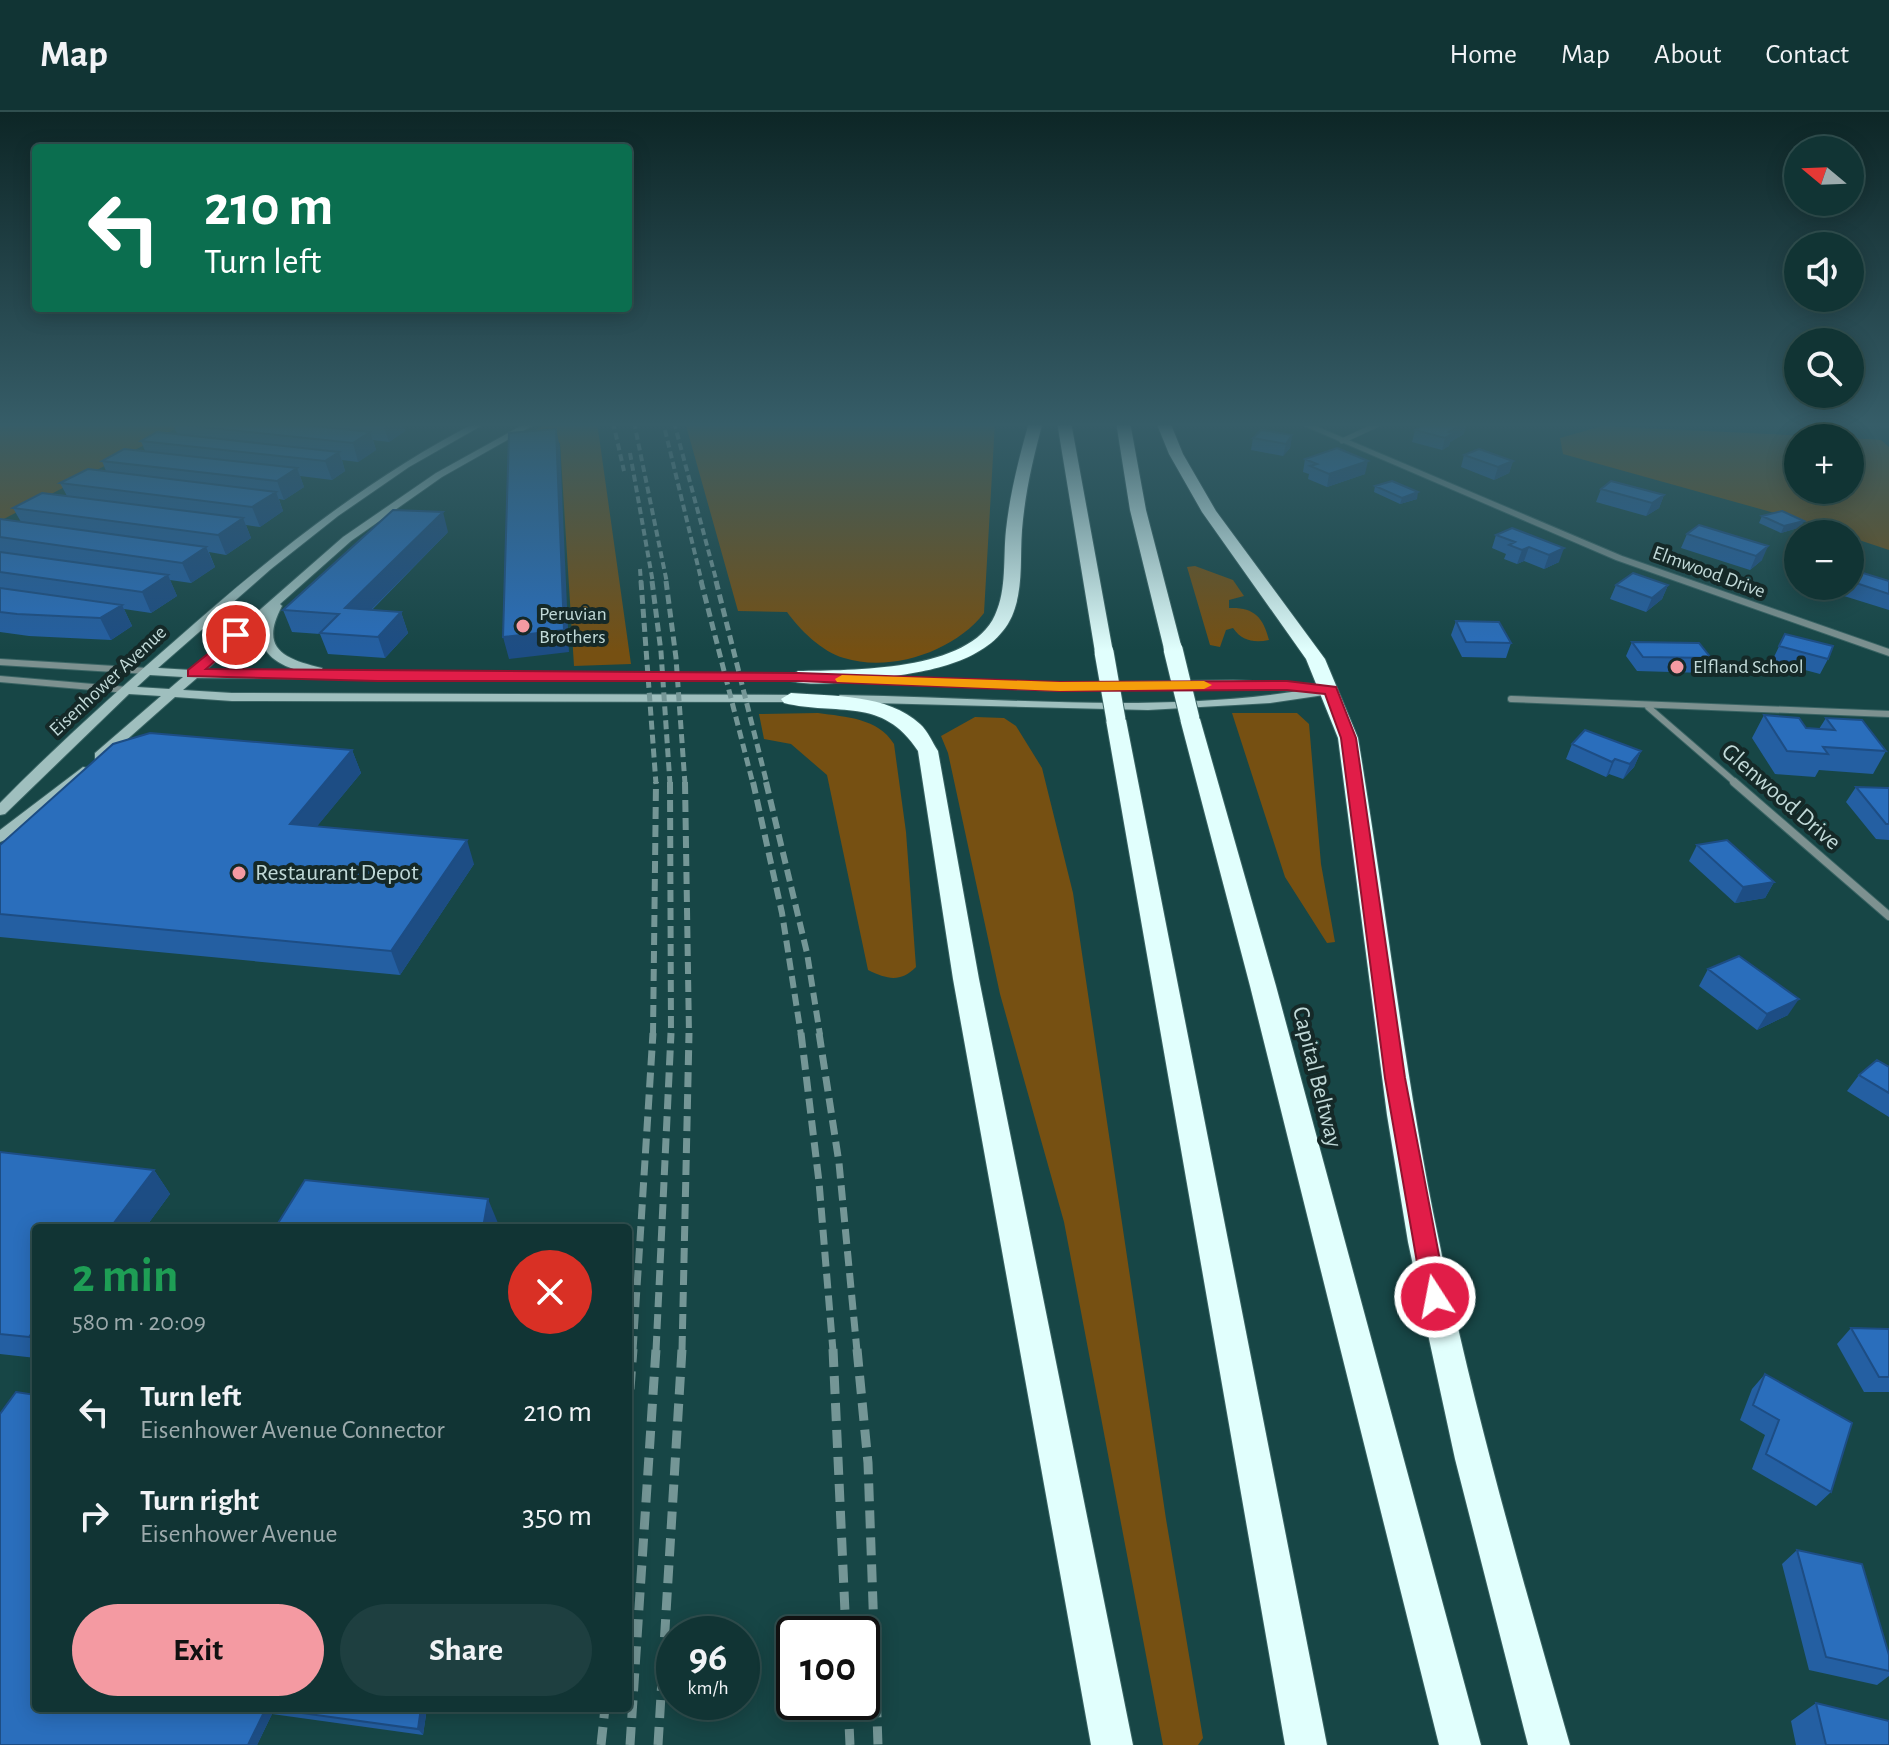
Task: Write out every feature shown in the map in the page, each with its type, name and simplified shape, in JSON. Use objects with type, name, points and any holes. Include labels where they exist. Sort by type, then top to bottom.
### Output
[{"type":"highway","points":[[794,688],[929,665],[975,646],[994,631],[1006,607],[1019,498]]},
{"type":"highway","points":[[1077,498],[1306,1745]]},
{"type":"highway","name":"Capital Beltway","points":[[1135,498],[1460,1745]]},
{"type":"highway","points":[[1200,498],[1310,649],[1331,690],[1348,738],[1395,1078],[1435,1297],[1492,1532],[1549,1745]]},
{"type":"highway","points":[[794,688],[884,712],[915,730],[928,751],[966,979],[1112,1745]]},
{"type":"main road","name":"Eisenhower Avenue","points":[[0,811],[147,671],[333,512],[353,498]]},
{"type":"main road","points":[[0,837],[74,779],[287,590],[358,531],[404,498]]},
{"type":"main road","points":[[287,590],[265,626],[264,639],[271,651],[306,669],[355,677]]},
{"type":"main road","points":[[147,671],[794,688],[1146,705],[1262,700],[1331,690]]},
{"type":"main road","points":[[127,690],[247,697],[794,688],[1287,685],[1331,690]]},
{"type":"street","name":"Elmwood Drive","points":[[1478,498],[1632,563],[1889,653]]},
{"type":"street","points":[[0,662],[147,671]]},
{"type":"street","points":[[0,679],[127,690]]},
{"type":"street","points":[[1511,699],[1889,714]]},
{"type":"street","name":"Glenwood Drive","points":[[1647,706],[1889,916]]},
{"type":"shaded area","points":[[0,498],[43,498],[0,521]]},
{"type":"shaded area","points":[[563,498],[608,498],[631,664],[574,666]]},
{"type":"shaded area","points":[[706,498],[991,498],[984,613],[972,626],[939,648],[901,660],[862,662],[836,655],[819,645],[787,612],[738,611]]},
{"type":"shaded area","points":[[1722,498],[1784,498],[1784,504],[1864,504],[1864,498],[1889,498],[1889,550],[1864,542],[1864,520],[1800,520]]},
{"type":"shaded area","points":[[1195,566],[1233,580],[1244,596],[1229,600],[1229,608],[1245,609],[1256,615],[1264,625],[1269,640],[1249,640],[1233,628],[1226,630],[1220,647],[1210,645],[1187,567]]},
{"type":"shaded area","points":[[818,713],[870,724],[887,735],[894,744],[906,832],[916,967],[899,977],[887,977],[868,970],[827,775],[791,744],[764,739],[759,714]]},
{"type":"shaded area","points":[[1232,713],[1297,713],[1309,724],[1321,864],[1335,942],[1327,943],[1285,877]]},
{"type":"shaded area","points":[[975,717],[1004,718],[1016,726],[1042,768],[1073,893],[1166,1519],[1203,1738],[1198,1745],[1163,1745],[1064,1222],[1000,994],[948,753],[941,736]]},
{"type":"building","points":[[32,498],[84,498],[243,518],[218,535],[13,508]]},
{"type":"building","points":[[182,498],[266,498],[252,507]]},
{"type":"building","points":[[507,498],[559,498],[564,630],[503,637]]},
{"type":"building","points":[[1635,498],[1659,498],[1652,503]]},
{"type":"building","points":[[393,510],[443,512],[345,608],[401,612],[378,637],[320,633],[339,614],[283,610]]},
{"type":"building","points":[[1782,511],[1802,520],[1784,520],[1784,526],[1762,516]]},
{"type":"building","points":[[0,519],[206,547],[182,563],[0,537]]},
{"type":"building","points":[[1699,525],[1768,546],[1756,556],[1687,534]]},
{"type":"building","points":[[1512,528],[1564,548],[1549,555],[1529,547],[1522,550],[1509,545],[1515,542],[1496,535]]},
{"type":"building","points":[[0,552],[168,575],[142,592],[0,572]]},
{"type":"building","points":[[1633,573],[1668,585],[1652,598],[1616,585]]},
{"type":"building","points":[[1864,573],[1889,581],[1889,594],[1864,586]]},
{"type":"building","points":[[0,588],[122,605],[100,618],[0,612]]},
{"type":"building","points":[[1456,621],[1499,622],[1511,643],[1466,642]]},
{"type":"building","points":[[1785,634],[1833,646],[1828,659],[1779,646]]},
{"type":"building","points":[[1632,642],[1699,643],[1711,658],[1643,657]]},
{"type":"building","points":[[1764,715],[1799,718],[1806,728],[1835,730],[1826,718],[1862,720],[1886,751],[1823,747],[1828,754],[1787,751]]},
{"type":"building","points":[[1585,730],[1641,751],[1630,764],[1615,759],[1612,762],[1572,744]]},
{"type":"building","name":"Restaurant Depot","points":[[150,733],[352,750],[290,824],[467,840],[391,951],[0,914],[0,845],[113,744]]},
{"type":"building","points":[[1856,787],[1889,788],[1889,824],[1886,824]]},
{"type":"building","points":[[1727,840],[1774,882],[1743,887],[1697,845]]},
{"type":"building","points":[[1739,956],[1799,999],[1767,1014],[1708,969]]},
{"type":"building","points":[[1877,1060],[1889,1067],[1889,1093],[1859,1075]]},
{"type":"building","points":[[0,1152],[154,1170],[113,1224],[32,1224],[32,1333],[29,1337],[0,1334]]},
{"type":"building","points":[[305,1180],[488,1199],[484,1224],[278,1224]]},
{"type":"building","points":[[1851,1328],[1889,1329],[1889,1377],[1879,1377]]},
{"type":"building","points":[[1765,1374],[1852,1423],[1831,1492],[1766,1454],[1779,1420],[1753,1405]]},
{"type":"building","points":[[16,1392],[32,1394],[32,1712],[264,1712],[248,1745],[0,1745],[0,1414]]},
{"type":"building","points":[[1797,1550],[1862,1564],[1889,1655],[1889,1671],[1826,1657]]},
{"type":"building","points":[[1816,1703],[1889,1721],[1889,1745],[1826,1745]]},
{"type":"building","points":[[295,1712],[420,1712],[418,1729]]},
{"type":"railway","points":[[638,498],[653,583]]},
{"type":"railway","points":[[650,498],[667,583]]},
{"type":"railway","points":[[681,498],[702,583]]},
{"type":"railway","points":[[694,498],[717,583]]},
{"type":"railway","points":[[640,569],[641,583]]},
{"type":"railway","points":[[641,581],[656,784]]},
{"type":"railway","points":[[652,581],[661,652],[670,784]]},
{"type":"railway","points":[[666,581],[676,658],[685,784]]},
{"type":"railway","points":[[701,581],[753,784]]},
{"type":"railway","points":[[716,581],[767,784]]},
{"type":"railway","points":[[670,782],[671,1033]]},
{"type":"railway","points":[[685,782],[689,1034]]},
{"type":"railway","points":[[753,782],[782,913],[801,1035]]},
{"type":"railway","points":[[766,782],[807,953],[820,1035]]},
{"type":"railway","points":[[653,1035],[656,784]]},
{"type":"railway","points":[[633,1351],[653,1033]]},
{"type":"railway","points":[[656,1351],[671,1033]]},
{"type":"railway","points":[[801,1033],[819,1182],[833,1351]]},
{"type":"railway","points":[[819,1033],[839,1163],[857,1351]]},
{"type":"railway","points":[[682,1351],[689,1034]]},
{"type":"railway","points":[[632,1362],[633,1349]]},
{"type":"railway","points":[[630,1745],[656,1349]]},
{"type":"railway","points":[[658,1745],[682,1349]]},
{"type":"railway","points":[[833,1349],[845,1616]]},
{"type":"railway","points":[[857,1349],[868,1463],[878,1745]]},
{"type":"railway","points":[[601,1745],[605,1712]]},
{"type":"railway","points":[[849,1720],[850,1745]]},
{"type":"slow traffic","points":[[842,679],[1060,687],[1204,685]]},
{"type":"place","name":"Peruvian Brothers","points":[[523,626]]},
{"type":"place","name":"Elfland School","points":[[1677,667]]},
{"type":"place","name":"Restaurant Depot","points":[[239,873]]},
{"type":"route","points":[[236,635],[193,673],[377,677],[798,677],[1060,687],[1287,685],[1331,690],[1348,738],[1395,1078],[1435,1297]]}]
